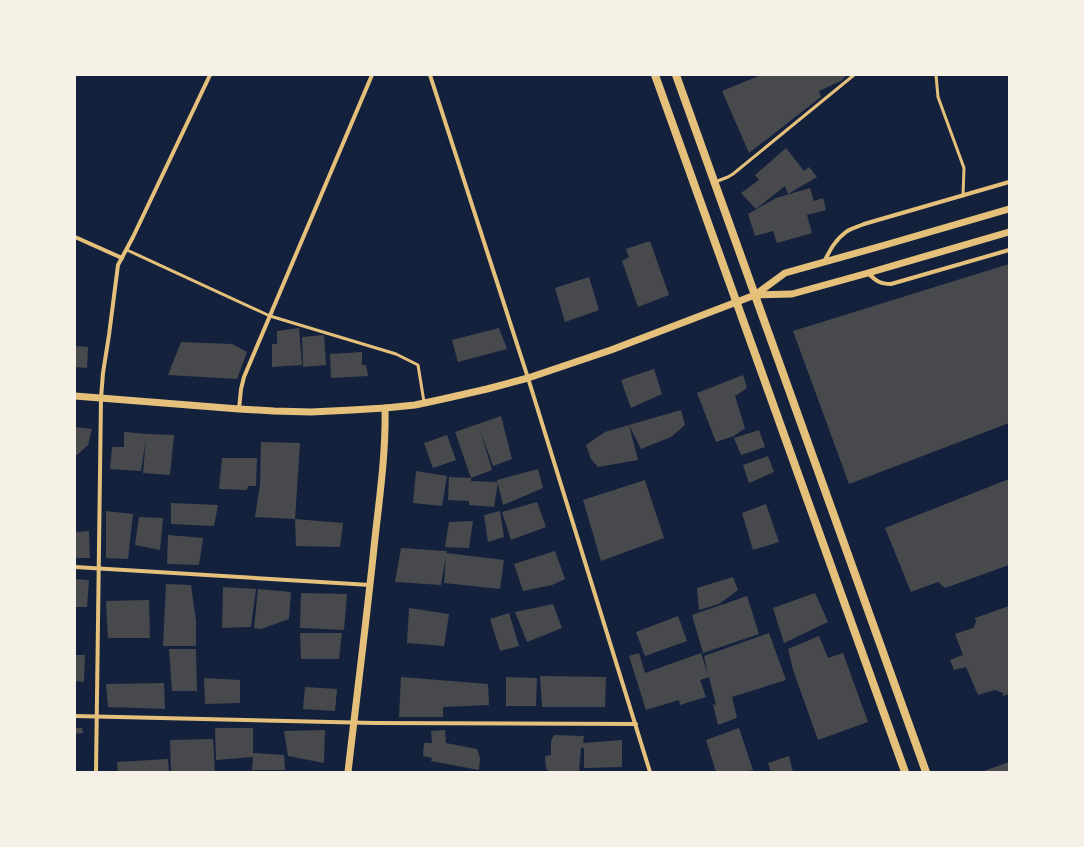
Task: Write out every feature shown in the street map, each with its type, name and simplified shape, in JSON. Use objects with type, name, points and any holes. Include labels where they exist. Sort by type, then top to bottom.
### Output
[{"type":"main road","points":[[655,75],[905,772]]},
{"type":"main road","points":[[676,75],[926,772]]},
{"type":"street","points":[[96,772],[101,398],[116,276],[118,265],[210,75]]},
{"type":"street","points":[[239,410],[244,377],[372,75]]},
{"type":"street","points":[[432,75],[650,772]]},
{"type":"street","points":[[824,262],[832,246],[847,231],[864,224],[1009,182]]},
{"type":"street","points":[[75,396],[239,410],[311,412],[385,408],[424,403],[528,378],[611,350],[755,295],[785,273],[1009,209]]},
{"type":"street","points":[[755,295],[792,294],[1009,232]]},
{"type":"street","points":[[75,237],[122,258]]},
{"type":"street","points":[[868,273],[876,281],[883,284],[892,284],[1009,250]]},
{"type":"street","points":[[348,772],[383,460],[385,408]]},
{"type":"street","points":[[75,567],[370,585]]},
{"type":"street","points":[[75,716],[354,722],[636,724]]},
{"type":"lane","points":[[714,182],[733,174],[854,75]]},
{"type":"lane","points":[[936,75],[938,97],[964,168],[962,196]]},
{"type":"lane","points":[[126,250],[270,316],[396,354],[418,365],[424,403]]},
{"type":"building","points":[[761,75],[847,75],[841,81],[819,91],[821,97],[749,153],[722,91]]},
{"type":"building","points":[[786,148],[804,171],[809,167],[817,177],[788,194],[785,186],[756,209],[741,193],[759,180],[755,175]]},
{"type":"building","points":[[810,188],[814,201],[823,198],[826,210],[807,215],[812,233],[777,243],[773,231],[755,236],[748,214],[776,198]]},
{"type":"building","points":[[650,241],[669,295],[638,307],[622,261],[629,257],[626,249]]},
{"type":"building","points":[[1009,264],[1009,423],[849,484],[793,331]]},
{"type":"building","points":[[589,277],[599,310],[565,322],[555,288]]},
{"type":"building","points":[[299,328],[302,365],[272,367],[272,344],[277,344],[277,331]]},
{"type":"building","points":[[499,328],[507,349],[458,362],[452,340]]},
{"type":"building","points":[[324,335],[326,365],[303,367],[302,337]]},
{"type":"building","points":[[181,342],[232,344],[247,352],[237,379],[168,375]]},
{"type":"building","points":[[75,346],[88,347],[87,368],[75,367]]},
{"type":"building","points":[[362,352],[362,365],[366,365],[368,376],[331,378],[330,354]]},
{"type":"building","points":[[654,369],[662,394],[631,408],[621,380]]},
{"type":"building","points":[[743,375],[747,388],[735,396],[745,428],[734,436],[716,442],[697,393]]},
{"type":"building","points":[[681,410],[685,425],[671,437],[641,449],[629,425]]},
{"type":"building","points":[[501,416],[512,459],[493,466],[480,430],[492,470],[471,478],[455,432]]},
{"type":"building","points":[[629,425],[638,460],[598,467],[591,459],[586,445],[605,432]]},
{"type":"building","points":[[75,427],[92,429],[88,445],[77,455],[75,455]]},
{"type":"building","points":[[759,430],[765,447],[741,455],[734,438]]},
{"type":"building","points":[[124,432],[174,435],[170,475],[143,473],[146,438],[141,471],[110,469],[112,447],[124,447]]},
{"type":"building","points":[[447,435],[456,460],[433,468],[424,443]]},
{"type":"building","points":[[261,442],[300,443],[295,519],[255,517],[260,485]]},
{"type":"building","points":[[768,456],[774,472],[749,483],[743,465]]},
{"type":"building","points":[[222,458],[257,458],[256,486],[248,486],[247,490],[219,489]]},
{"type":"building","points":[[538,469],[543,488],[503,505],[497,480]]},
{"type":"building","points":[[416,471],[447,476],[442,506],[413,503]]},
{"type":"building","points":[[449,477],[471,478],[471,481],[498,482],[494,507],[469,505],[469,501],[448,500]]},
{"type":"building","points":[[1009,479],[1009,565],[945,588],[938,582],[911,592],[885,528]]},
{"type":"building","points":[[645,480],[664,538],[601,561],[583,500]]},
{"type":"building","points":[[537,502],[546,527],[511,540],[502,512]]},
{"type":"building","points":[[171,503],[218,505],[214,526],[171,524]]},
{"type":"building","points":[[766,504],[779,542],[753,550],[742,513]]},
{"type":"building","points":[[106,511],[133,514],[128,559],[106,558]]},
{"type":"building","points":[[500,511],[504,537],[488,542],[484,515]]},
{"type":"building","points":[[139,517],[163,518],[160,550],[135,545]]},
{"type":"building","points":[[295,519],[343,523],[340,547],[296,546]]},
{"type":"building","points":[[473,521],[469,548],[445,547],[449,522]]},
{"type":"building","points":[[89,531],[90,558],[75,558],[75,532]]},
{"type":"building","points":[[168,535],[203,538],[199,565],[167,564]]},
{"type":"building","points":[[401,548],[447,551],[446,553],[504,560],[500,589],[444,583],[446,556],[441,585],[395,582]]},
{"type":"building","points":[[555,551],[565,579],[552,585],[523,591],[514,564]]},
{"type":"building","points":[[733,577],[738,590],[719,604],[699,610],[697,588]]},
{"type":"building","points":[[75,579],[89,580],[87,607],[75,607]]},
{"type":"building","points":[[166,584],[191,585],[196,621],[196,646],[163,646]]},
{"type":"building","points":[[223,587],[256,589],[251,627],[222,628]]},
{"type":"building","points":[[258,589],[291,592],[289,619],[261,629],[254,628]]},
{"type":"building","points":[[301,593],[347,594],[344,630],[300,628]]},
{"type":"building","points":[[815,593],[828,622],[784,643],[773,608]]},
{"type":"building","points":[[747,596],[759,634],[703,653],[692,615]]},
{"type":"building","points":[[149,600],[150,638],[108,638],[106,601]]},
{"type":"building","points":[[553,604],[562,628],[527,642],[515,612]]},
{"type":"building","points":[[1009,606],[1009,694],[1003,696],[1003,693],[995,690],[978,695],[966,667],[954,670],[950,660],[963,655],[955,634],[973,628],[976,622],[975,618]]},
{"type":"building","points":[[409,608],[449,614],[444,646],[407,643]]},
{"type":"building","points":[[509,613],[519,646],[500,651],[490,619]]},
{"type":"building","points":[[678,616],[687,641],[645,656],[636,632]]},
{"type":"building","points":[[300,633],[342,633],[339,659],[301,659]]},
{"type":"building","points":[[769,633],[786,680],[732,697],[737,718],[718,725],[713,704],[716,705],[709,677],[700,680],[706,697],[680,705],[679,700],[646,710],[629,656],[639,653],[645,673],[701,653],[708,675],[704,656]]},
{"type":"building","points":[[819,636],[828,658],[843,653],[868,722],[818,740],[793,670],[788,649]]},
{"type":"building","points":[[169,649],[196,649],[197,691],[172,691]]},
{"type":"building","points":[[75,655],[85,655],[84,682],[75,681]]},
{"type":"building","points":[[540,676],[606,677],[605,707],[542,707]]},
{"type":"building","points":[[401,677],[488,684],[489,705],[443,707],[443,717],[399,717]]},
{"type":"building","points":[[506,677],[537,678],[536,706],[506,706]]},
{"type":"building","points":[[204,678],[240,680],[240,703],[205,704]]},
{"type":"building","points":[[164,683],[165,709],[108,707],[106,684]]},
{"type":"building","points":[[305,687],[337,689],[335,711],[303,709]]},
{"type":"building","points":[[75,728],[82,728],[83,733],[75,734]]},
{"type":"building","points":[[215,728],[253,728],[253,753],[284,755],[285,770],[252,770],[253,757],[216,760]]},
{"type":"building","points":[[739,728],[753,770],[745,772],[716,772],[706,740]]},
{"type":"building","points":[[325,730],[324,763],[288,756],[284,731]]},
{"type":"building","points":[[445,730],[446,743],[477,749],[480,758],[479,770],[431,761],[432,758],[423,756],[424,743],[432,743],[431,731]]},
{"type":"building","points":[[554,735],[584,736],[583,743],[622,740],[622,767],[584,768],[584,748],[581,748],[579,772],[549,772],[546,768],[545,756],[551,755],[551,741]]},
{"type":"building","points":[[213,739],[215,772],[171,772],[170,740]]},
{"type":"building","points":[[789,756],[793,772],[771,772],[768,763]]},
{"type":"building","points":[[168,759],[169,772],[118,772],[117,762]]},
{"type":"building","points":[[1009,762],[1009,772],[981,772]]}]
